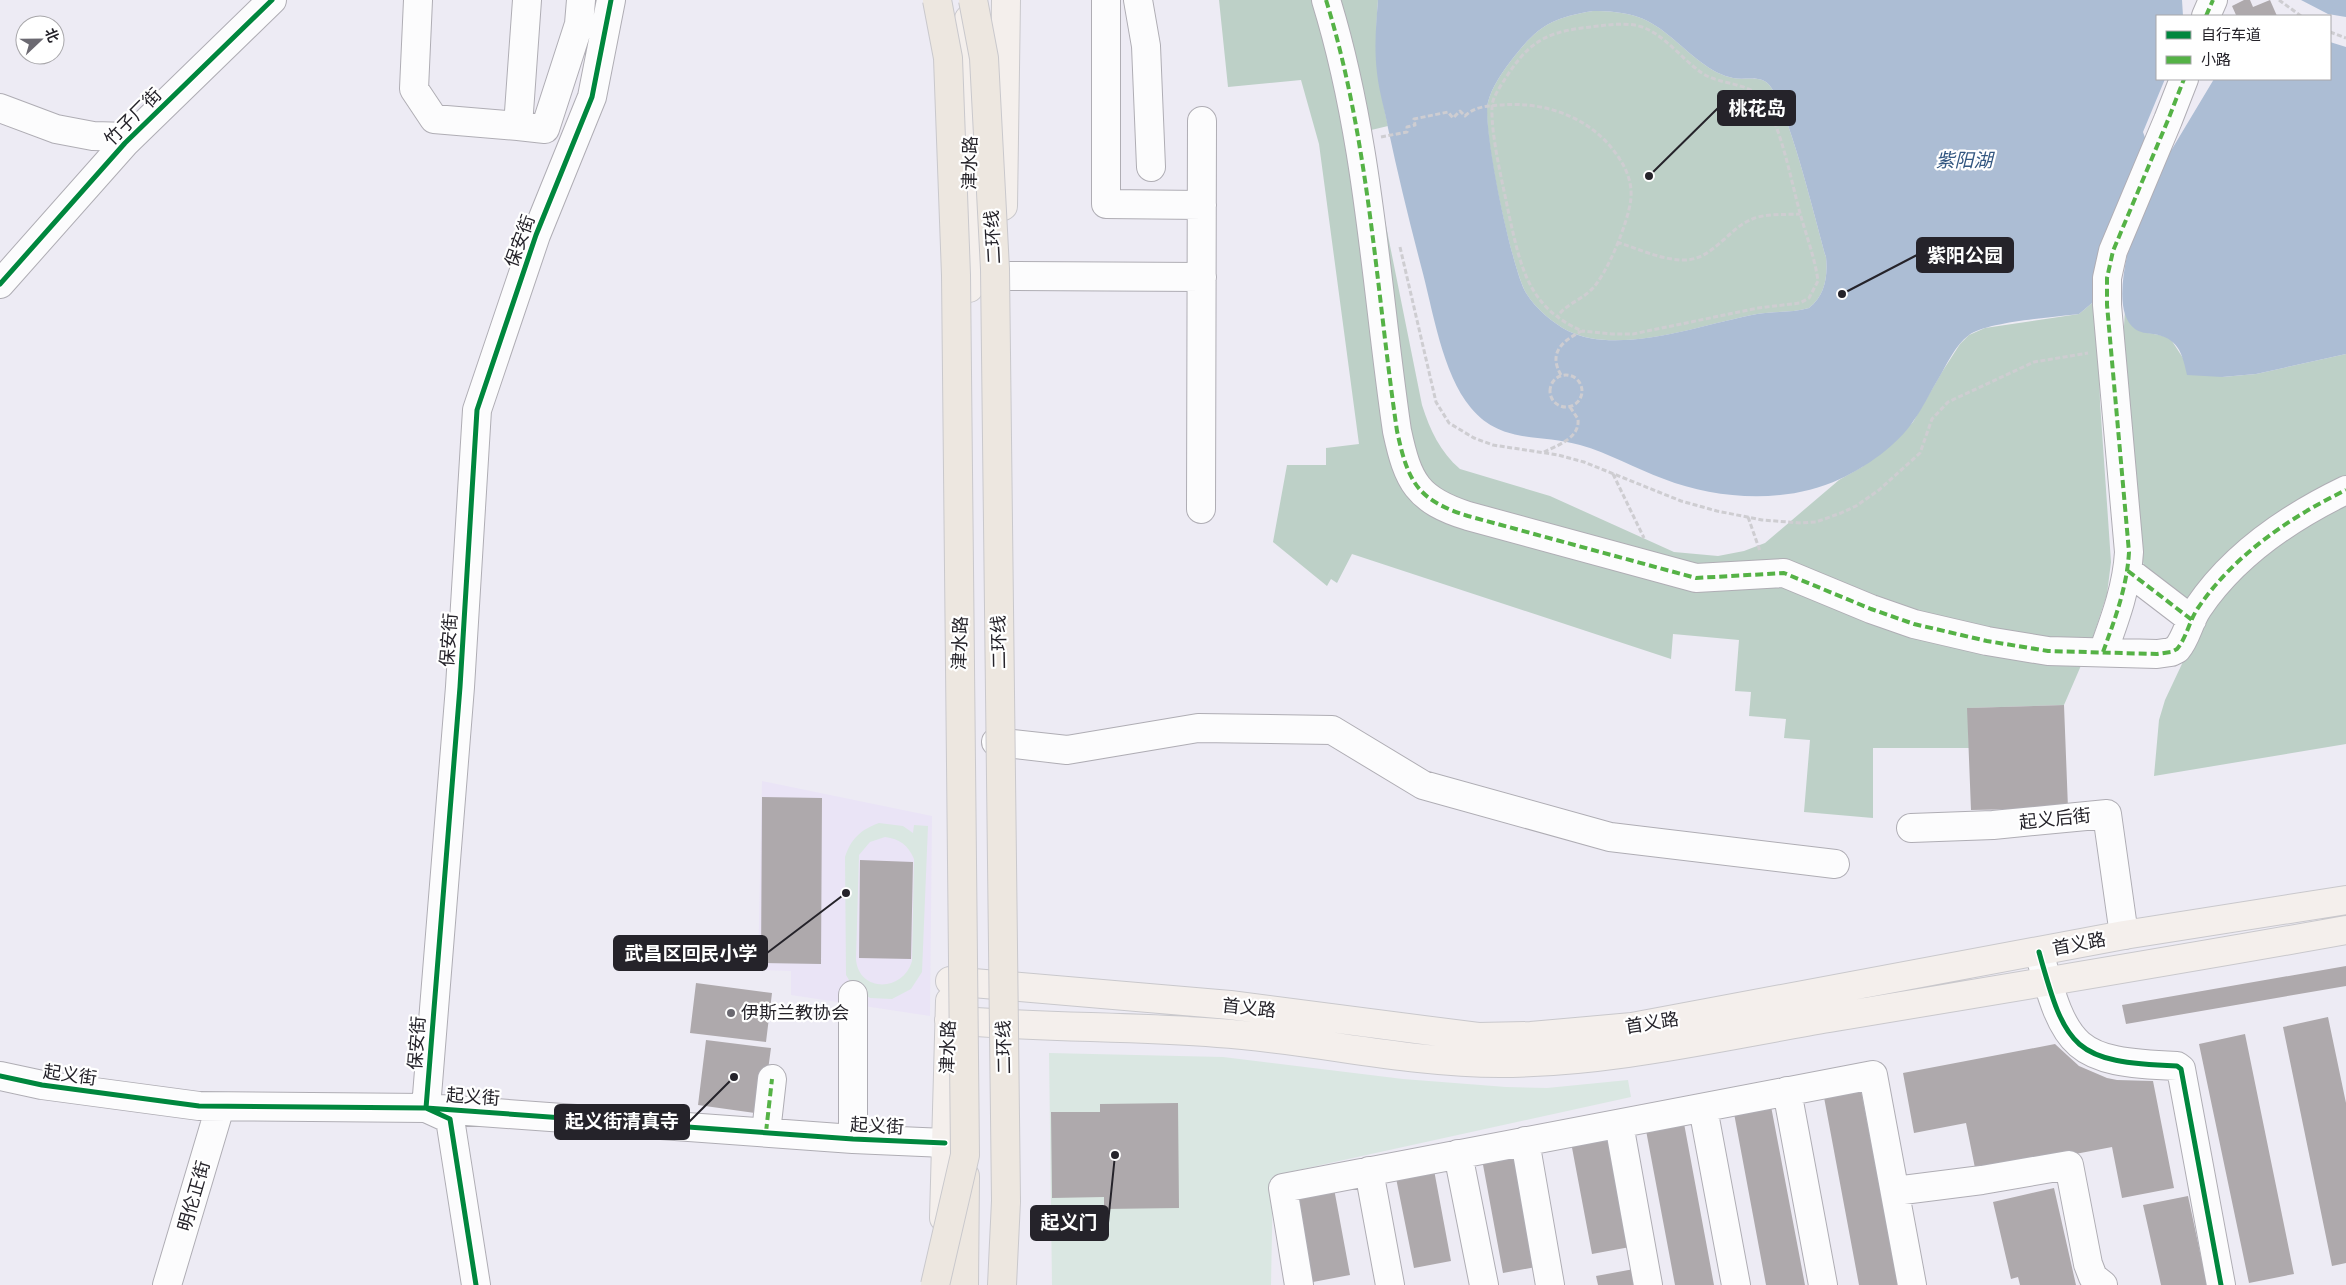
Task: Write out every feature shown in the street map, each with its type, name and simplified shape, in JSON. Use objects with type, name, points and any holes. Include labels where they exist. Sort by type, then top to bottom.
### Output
[{"type":"highway","points":[[937,0],[948,58],[956,275],[955,1149],[964,1285]]},
{"type":"highway","name":"二环线","points":[[973,0],[984,58],[994,269],[1006,1200],[1002,1285]]},
{"type":"highway","points":[[935,1285],[955,1149]]},
{"type":"main road","name":"津水路","points":[[944,1285],[955,1149],[949,1020],[968,345],[969,0]]},
{"type":"main road","name":"津水路","points":[[994,1285],[992,984],[1006,0]]},
{"type":"main road","name":"首义路","points":[[950,981],[1230,1005],[1478,1036],[1532,1036],[1632,1027],[2124,935],[2346,900]]},
{"type":"main road","name":"首义路","points":[[949,1020],[992,1024],[1218,1033],[1424,1058],[1500,1063],[1589,1058],[2048,982],[2346,930]]},
{"type":"street","name":"竹子厂街","points":[[0,284],[130,137],[272,0]]},
{"type":"street","points":[[418,0],[414,88],[434,119],[545,129],[579,24],[581,0]]},
{"type":"street","points":[[518,126],[527,0]]},
{"type":"street","name":"保安街","points":[[426,1108],[460,687],[477,410],[536,235],[592,97],[611,0]]},
{"type":"street","points":[[1106,0],[1106,204],[1202,205]]},
{"type":"street","points":[[1138,0],[1147,65],[1151,167]]},
{"type":"street","points":[[1326,0],[1360,154],[1397,431],[1406,465],[1417,486],[1430,500],[1448,510],[1696,578],[1784,573],[1871,609],[1914,624],[1977,639],[2048,651],[2157,654],[2175,651],[2185,637],[2192,620],[2218,581],[2261,543],[2310,508],[2346,490]]},
{"type":"street","points":[[2206,15],[2213,0]]},
{"type":"street","points":[[2103,652],[2118,613],[2128,571],[2126,508],[2107,305],[2108,270],[2118,234],[2156,150],[2184,80]]},
{"type":"street","points":[[0,108],[56,129],[92,136],[130,137]]},
{"type":"street","points":[[1201,509],[1202,121]]},
{"type":"street","points":[[1002,267],[1202,268]]},
{"type":"street","points":[[2128,571],[2192,620]]},
{"type":"street","points":[[996,742],[1067,750],[1198,728],[1332,730],[1423,785],[1610,837],[1836,864]]},
{"type":"street","name":"起义后街","points":[[1911,828],[1994,825],[2107,814],[2124,935]]},
{"type":"street","points":[[2040,952],[2048,982],[2066,1030],[2077,1044],[2087,1051],[2117,1062],[2177,1066],[2181,1069],[2221,1285]]},
{"type":"street","points":[[853,995],[853,1139]]},
{"type":"street","points":[[1299,1285],[1283,1188],[1873,1075],[1912,1285]]},
{"type":"street","name":"起义街","points":[[0,1076],[42,1085],[199,1106],[426,1108],[766,1132],[955,1149]]},
{"type":"street","points":[[766,1132],[772,1079]]},
{"type":"street","points":[[1787,1091],[1823,1285]]},
{"type":"street","name":"明伦正街","points":[[167,1285],[220,1107]]},
{"type":"street","points":[[426,1108],[450,1119],[476,1285]]},
{"type":"street","points":[[1702,1108],[1736,1285]]},
{"type":"street","points":[[1619,1124],[1648,1285]]},
{"type":"street","points":[[1525,1142],[1550,1285]]},
{"type":"street","points":[[1458,1154],[1484,1285]]},
{"type":"street","points":[[1895,1191],[1982,1180],[2068,1165],[2088,1264],[2092,1277],[2103,1285]]},
{"type":"street","points":[[1369,1172],[1390,1285]]},
{"type":"path","points":[[2279,0],[2300,15]]},
{"type":"path","points":[[1632,25],[1647,28],[1703,74],[1752,91],[1760,96],[1775,126],[1800,214],[1818,281],[1813,293],[1805,301],[1758,308],[1633,334],[1582,331],[1557,317],[1538,300],[1523,270],[1498,163],[1489,106],[1512,67],[1528,48],[1542,38],[1554,33],[1595,27],[1632,25]]},
{"type":"path","points":[[2331,32],[2346,38]]},
{"type":"path","points":[[1390,136],[1408,132],[1406,126],[1415,125],[1414,119],[1448,112],[1453,118],[1460,111],[1465,116],[1472,109],[1489,106],[1527,105],[1559,112],[1589,126],[1606,141],[1624,165],[1630,184],[1629,207],[1618,242],[1592,289],[1564,308],[1557,317]]},
{"type":"path","points":[[1618,242],[1667,258],[1687,260],[1712,250],[1744,223],[1756,218],[1800,214]]},
{"type":"path","points":[[1398,239],[1436,402],[1441,413],[1449,423],[1474,438],[1493,445],[1544,452],[1584,462],[1681,501],[1747,516],[1801,523],[1816,522],[1841,513],[1856,506],[1879,490],[1920,453],[1932,418],[1948,402],[2034,362],[2111,349]]},
{"type":"path","points":[[1561,375],[1555,361],[1556,352],[1560,345],[1582,331]]},
{"type":"path","points":[[1544,452],[1561,444],[1574,434],[1578,425],[1577,417],[1570,407],[1558,405],[1550,393],[1552,382],[1561,375],[1572,375],[1582,386],[1581,397],[1570,407]]},
{"type":"path","points":[[1613,473],[1635,517],[1655,566]]},
{"type":"path","points":[[1747,516],[1768,573]]},
{"type":"shaded area","points":[[762,781],[932,816],[930,1016],[791,995],[791,971],[758,970]]},
{"type":"shaded area","points":[[879,823],[903,826],[913,833],[914,825],[928,826],[922,972],[911,989],[892,999],[870,998],[852,985],[846,975],[845,857],[853,840],[861,832]],"holes":[[[885,837],[903,844],[914,859],[912,961],[900,979],[891,983],[881,984],[872,983],[864,978],[859,970],[856,959],[859,855],[870,842]]]},
{"type":"shaded area","points":[[1049,1053],[1223,1057],[1403,1079],[1506,1087],[1547,1088],[1628,1080],[1631,1097],[1280,1174],[1273,1179],[1271,1285],[1052,1285]]},
{"type":"green space","points":[[1219,0],[1378,0],[1376,33],[1378,64],[1388,126],[1367,131],[1422,405],[1436,440],[1460,469],[1550,496],[1674,552],[1718,556],[1744,551],[1765,543],[1839,480],[1862,467],[1898,438],[1913,422],[1960,344],[1969,335],[1985,328],[2079,314],[2092,303],[2097,311],[2098,322],[2100,402],[2111,562],[2107,594],[2092,640],[2064,705],[1968,708],[1969,748],[1873,748],[1873,818],[1804,812],[1810,740],[1784,738],[1786,719],[1749,716],[1751,692],[1735,691],[1739,640],[1673,634],[1671,659],[1352,554],[1337,583],[1331,579],[1327,586],[1273,542],[1287,465],[1326,465],[1326,448],[1359,444],[1319,144],[1301,80],[1228,87]]},
{"type":"green space","points":[[1593,11],[1633,15],[1647,21],[1665,32],[1697,59],[1715,71],[1733,78],[1763,80],[1774,92],[1791,135],[1826,257],[1826,278],[1822,292],[1809,308],[1757,314],[1662,336],[1612,340],[1589,338],[1568,331],[1545,315],[1530,299],[1520,279],[1513,257],[1499,198],[1489,139],[1488,102],[1494,86],[1503,71],[1519,50],[1536,33],[1554,21]]},
{"type":"green space","points":[[2125,310],[2128,319],[2137,329],[2142,332],[2170,338],[2183,358],[2222,377],[2256,374],[2346,354],[2346,744],[2154,776],[2159,720],[2165,700],[2204,617],[2144,567],[2123,341]]},
{"type":"water","name":"紫阳湖","points":[[1378,0],[2182,0],[2183,15],[2156,15],[2156,80],[2165,80],[2143,132],[2148,146],[2163,153],[2172,149],[2213,80],[2331,80],[2331,42],[2346,47],[2346,354],[2256,374],[2222,377],[2187,375],[2178,347],[2161,336],[2144,333],[2135,329],[2127,319],[2123,305],[2124,271],[2139,207],[2092,303],[2079,314],[2005,323],[1978,330],[1969,335],[1955,350],[1920,411],[1899,438],[1881,454],[1860,468],[1840,479],[1819,487],[1775,496],[1729,495],[1685,486],[1664,479],[1580,445],[1509,433],[1495,428],[1483,420],[1471,408],[1461,394],[1446,359],[1404,197],[1379,87],[1376,36]],"holes":[[[1593,11],[1616,12],[1638,17],[1656,26],[1715,71],[1733,78],[1763,80],[1774,92],[1791,135],[1826,257],[1826,278],[1822,292],[1809,308],[1757,314],[1661,336],[1612,340],[1589,338],[1568,331],[1545,315],[1526,293],[1513,257],[1506,229],[1489,139],[1488,102],[1494,86],[1503,71],[1519,50],[1545,26],[1565,17]]]},
{"type":"water","points":[[2301,0],[2346,0],[2346,17],[2328,14]]},
{"type":"building","points":[[2244,0],[2250,0],[2253,7],[2270,0],[2277,15],[2236,15],[2232,6]]},
{"type":"building","points":[[2064,705],[2068,808],[1971,810],[1967,708]]},
{"type":"building","points":[[762,797],[822,798],[821,964],[761,963]]},
{"type":"building","points":[[860,860],[913,862],[911,959],[859,958]]},
{"type":"building","points":[[2346,966],[2346,986],[2126,1024],[2122,1005]]},
{"type":"building","name":"伊斯兰教协会","points":[[696,983],[772,993],[766,1042],[690,1033]]},
{"type":"building","points":[[2328,1017],[2346,1103],[2346,1263],[2332,1266],[2283,1027]]},
{"type":"building","points":[[2245,1034],[2294,1274],[2249,1283],[2199,1044]]},
{"type":"building","points":[[706,1040],[771,1048],[762,1114],[698,1105]]},
{"type":"building","points":[[2055,1044],[2079,1066],[2107,1078],[2153,1081],[2174,1188],[2122,1198],[2112,1147],[1976,1173],[1966,1123],[1914,1133],[1903,1073]]},
{"type":"building","points":[[1860,1085],[1898,1285],[1859,1285],[1823,1092]]},
{"type":"building","points":[[1770,1101],[1805,1285],[1766,1285],[1733,1108]]},
{"type":"building","points":[[1178,1103],[1179,1208],[1104,1209],[1104,1197],[1052,1198],[1051,1112],[1100,1112],[1100,1104]]},
{"type":"building","points":[[1683,1118],[1714,1285],[1675,1285],[1645,1125]]},
{"type":"building","points":[[1607,1130],[1630,1247],[1592,1254],[1570,1137]]},
{"type":"building","points":[[1518,1146],[1541,1266],[1503,1273],[1481,1154]]},
{"type":"building","points":[[1434,1170],[1451,1261],[1414,1268],[1396,1178]]},
{"type":"building","points":[[1333,1183],[1350,1275],[1313,1282],[1295,1191]]},
{"type":"building","points":[[2054,1188],[2076,1285],[2020,1285],[2018,1277],[2011,1279],[1993,1202]]},
{"type":"building","points":[[2188,1196],[2207,1285],[2161,1285],[2143,1205]]},
{"type":"building","points":[[1634,1269],[1637,1285],[1598,1285],[1596,1276]]},
{"type":"marked path","points":[[1326,0],[1341,53],[1362,160],[1397,431],[1401,449],[1411,476],[1418,487],[1426,496],[1451,510],[1696,578],[1784,573],[1871,609],[1914,624],[1987,641],[2048,651],[2157,654],[2177,649],[2198,608],[2212,589],[2245,555],[2284,525],[2346,490]]},
{"type":"marked path","points":[[2206,15],[2213,0]]},
{"type":"marked path","points":[[2103,652],[2123,590],[2129,552],[2107,305],[2107,278],[2113,251],[2184,80]]},
{"type":"marked path","points":[[2128,571],[2192,620]]},
{"type":"marked path","points":[[766,1132],[772,1079]]},
{"type":"cycle path","points":[[0,284],[125,143],[272,0]]},
{"type":"cycle path","points":[[476,1285],[450,1119],[426,1108],[460,687],[477,410],[536,235],[592,97],[611,0]]},
{"type":"cycle path","points":[[2039,952],[2057,1011],[2067,1030],[2080,1044],[2095,1054],[2116,1060],[2177,1066],[2181,1069],[2221,1285]]},
{"type":"cycle path","points":[[0,1076],[42,1085],[199,1106],[426,1108],[853,1139],[945,1143]]},
{"type":"place","name":"桃花岛","points":[[1649,176]]},
{"type":"place","name":"紫阳公园","points":[[1842,294]]},
{"type":"place","name":"武昌区回民小学","points":[[846,893]]},
{"type":"place","name":"伊斯兰教协会","points":[[731,1013]]},
{"type":"place","name":"起义街清真寺","points":[[734,1077]]},
{"type":"place","name":"起义门","points":[[1115,1155]]}]
